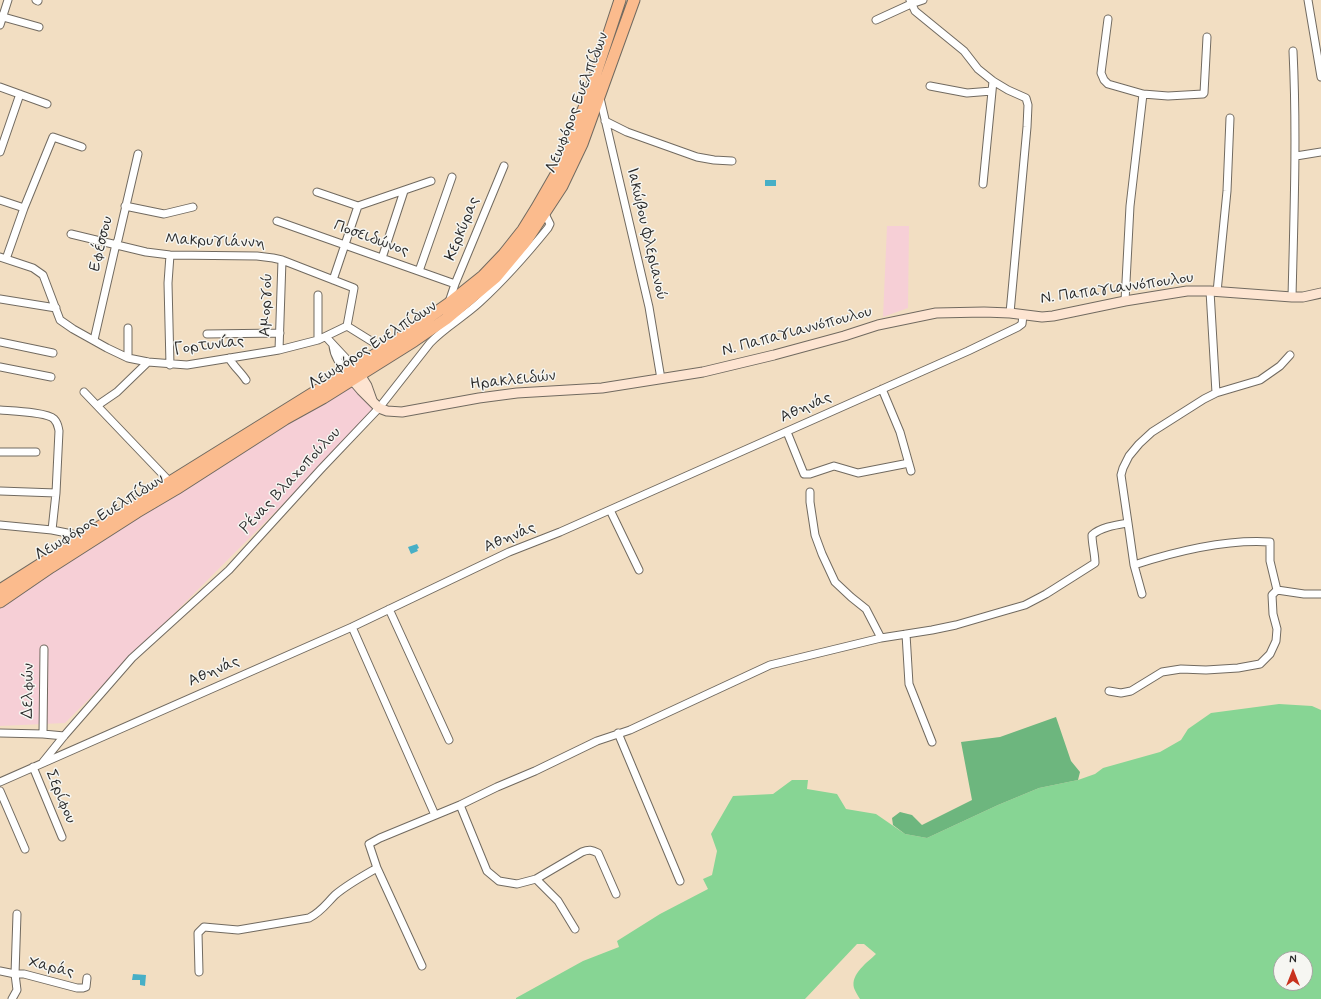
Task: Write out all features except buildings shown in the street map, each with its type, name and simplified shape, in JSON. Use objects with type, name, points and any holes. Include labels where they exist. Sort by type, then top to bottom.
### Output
[{"type":"main road","name":"Λεωφόρος Ευελπίδων","points":[[0,602],[51,567],[285,419],[353,373],[384,349],[448,304],[483,276],[504,254],[523,230],[562,164],[572,141],[620,0]]},
{"type":"main road","name":"Λεωφόρος Ευελπίδων","points":[[0,590],[170,482],[353,373],[420,337],[446,319],[496,277],[511,261],[526,241],[562,186],[582,144],[634,0]]},
{"type":"street","points":[[0,25],[1,16],[8,0]]},
{"type":"street","points":[[876,20],[910,2],[923,0]]},
{"type":"street","points":[[1308,0],[1321,77]]},
{"type":"street","points":[[910,2],[915,11],[964,51],[978,69],[993,81],[1026,98],[1028,105],[1027,126],[1010,313]]},
{"type":"street","points":[[1,16],[39,27]]},
{"type":"street","points":[[1108,19],[1101,73],[1104,80],[1108,84],[1143,94],[1168,96],[1204,93],[1207,37]]},
{"type":"street","points":[[1292,297],[1296,156],[1293,51]]},
{"type":"street","points":[[983,184],[993,81]]},
{"type":"street","points":[[930,86],[967,93],[992,91]]},
{"type":"street","points":[[0,88],[47,104]]},
{"type":"street","points":[[0,152],[20,94]]},
{"type":"street","points":[[1125,301],[1130,206],[1143,94]]},
{"type":"street","name":"Ιακώβου Φλεριανού","points":[[599,97],[649,307],[661,379]]},
{"type":"street","points":[[1216,393],[1213,292],[1227,191],[1230,118]]},
{"type":"street","points":[[605,121],[628,132],[697,157],[714,160],[732,160]]},
{"type":"street","points":[[3,258],[53,137],[82,147]]},
{"type":"street","points":[[1296,156],[1321,152]]},
{"type":"street","name":"Εφέσσου","points":[[94,340],[138,154]]},
{"type":"street","name":"Κερκύρας","points":[[448,304],[504,166]]},
{"type":"street","points":[[419,271],[452,177]]},
{"type":"street","points":[[317,192],[358,206],[431,181]]},
{"type":"street","points":[[382,258],[404,191]]},
{"type":"street","points":[[0,200],[24,208]]},
{"type":"street","points":[[126,206],[164,214],[193,207]]},
{"type":"street","points":[[333,280],[358,206]]},
{"type":"street","name":"Ρένας Βλαχοπούλου","points":[[42,764],[64,736],[132,658],[229,570],[321,469],[375,404],[439,333],[479,303],[503,280],[550,224],[545,214]]},
{"type":"street","name":"Ποσειδώνος","points":[[277,221],[455,284]]},
{"type":"street","name":"Μακρυγιάννη","points":[[71,234],[146,252],[170,256],[257,256],[282,260],[354,288],[347,326]]},
{"type":"street","points":[[170,256],[168,283],[170,365]]},
{"type":"street","name":"Γορτυνίας","points":[[3,258],[33,268],[43,275],[60,320],[107,348],[128,358],[148,362],[170,365],[187,365],[279,350],[318,340],[347,326]]},
{"type":"street","name":"Αμοργού","points":[[279,350],[282,260]]},
{"type":"street","name":"Ν. Παπαγιαννόπουλου","points":[[661,379],[703,372],[774,355],[878,325],[929,315],[958,312],[1010,313],[1042,317],[1125,301],[1187,292],[1213,292],[1292,297],[1303,297],[1321,293]]},
{"type":"street","points":[[318,295],[318,340]]},
{"type":"street","points":[[0,298],[56,308]]},
{"type":"street","name":"Αθηνάς","points":[[0,782],[352,627],[509,552],[560,532],[968,351],[1018,327],[1022,324],[1023,315]]},
{"type":"street","points":[[347,326],[384,349]]},
{"type":"street","points":[[128,328],[128,358]]},
{"type":"street","points":[[207,334],[280,333]]},
{"type":"street","points":[[326,337],[333,346],[339,350],[353,373],[367,386],[375,404]]},
{"type":"street","points":[[0,342],[53,353]]},
{"type":"street","points":[[1142,594],[1134,565],[1121,475],[1129,456],[1152,432],[1200,401],[1216,393],[1260,380],[1280,366],[1290,355]]},
{"type":"street","points":[[229,358],[234,367],[246,380]]},
{"type":"street","points":[[98,406],[117,392],[148,362]]},
{"type":"street","points":[[0,367],[51,377]]},
{"type":"street","name":"Ηρακλειδών","points":[[375,404],[387,411],[402,412],[479,398],[517,393],[602,388],[661,379]]},
{"type":"street","points":[[882,389],[900,432],[911,471]]},
{"type":"street","points":[[84,392],[170,482]]},
{"type":"street","points":[[0,410],[46,415],[53,418],[57,423],[59,431],[56,493],[52,530]]},
{"type":"street","points":[[787,432],[804,474],[810,474],[834,466],[858,473],[904,464]]},
{"type":"street","points":[[0,452],[36,452]]},
{"type":"street","points":[[0,491],[56,493]]},
{"type":"street","points":[[810,492],[815,536],[832,575],[836,582],[866,609],[881,638]]},
{"type":"street","points":[[610,510],[639,570]]},
{"type":"street","points":[[422,966],[377,868],[369,844],[435,814],[460,805],[497,787],[535,772],[597,740],[630,730],[770,665],[881,638],[956,625],[1025,605],[1095,564],[1092,535],[1095,532],[1128,523]]},
{"type":"street","points":[[0,525],[52,530],[72,534],[79,540]]},
{"type":"street","points":[[1134,565],[1169,554],[1201,547],[1270,542],[1270,561],[1277,590]]},
{"type":"street","points":[[1277,590],[1304,594],[1321,594]]},
{"type":"street","points":[[1109,691],[1121,693],[1131,691],[1162,672],[1181,669],[1206,670],[1238,668],[1260,664],[1270,654],[1276,641],[1277,629],[1273,614],[1272,595],[1277,590]]},
{"type":"street","points":[[389,609],[449,740]]},
{"type":"street","points":[[352,627],[435,814]]},
{"type":"street","points":[[906,634],[909,684],[932,742]]},
{"type":"street","name":"Δελφών","points":[[43,734],[44,648]]},
{"type":"street","points":[[0,733],[64,736]]},
{"type":"street","points":[[618,733],[680,881]]},
{"type":"street","name":"Σερίφου","points":[[33,767],[62,837]]},
{"type":"street","points":[[0,791],[25,849]]},
{"type":"street","points":[[460,805],[487,871],[499,881],[517,884],[536,879],[582,852],[592,850],[598,854],[616,894]]},
{"type":"street","points":[[199,972],[198,933],[204,928],[238,930],[309,918],[319,913],[336,895],[358,878],[377,868]]},
{"type":"street","points":[[536,879],[558,900],[575,930]]},
{"type":"street","points":[[12,999],[17,990],[15,974],[17,914]]},
{"type":"street","name":"Χαράς","points":[[0,971],[24,974],[77,988],[86,987],[87,978]]},
{"type":"shaded area","points":[[887,226],[909,226],[908,308],[883,317]]},
{"type":"shaded area","points":[[350,380],[379,408],[65,723],[0,726],[0,607]]},
{"type":"green space","points":[[1279,704],[1312,706],[1321,710],[1321,999],[860,999],[853,983],[860,969],[876,954],[864,944],[857,944],[805,999],[516,999],[583,961],[619,947],[617,941],[660,914],[708,889],[703,879],[712,875],[717,851],[711,834],[733,796],[773,794],[792,780],[808,780],[807,789],[837,794],[846,809],[876,814],[905,834],[927,838],[1039,788],[1078,780],[1095,774],[1103,768],[1160,752],[1181,740],[1188,729],[1211,713]]},
{"type":"green space","points":[[1056,717],[1071,761],[1080,772],[1078,780],[1039,788],[927,838],[905,834],[893,825],[892,818],[900,812],[912,815],[922,825],[972,800],[961,742],[1000,737]]},
{"type":"water","points":[[765,180],[776,180],[776,186],[765,186]]},
{"type":"water","points":[[417,544],[419,548],[417,549],[418,551],[411,554],[408,547]]},
{"type":"water","points":[[133,974],[146,975],[145,986],[140,985],[140,980],[132,980]]}]
